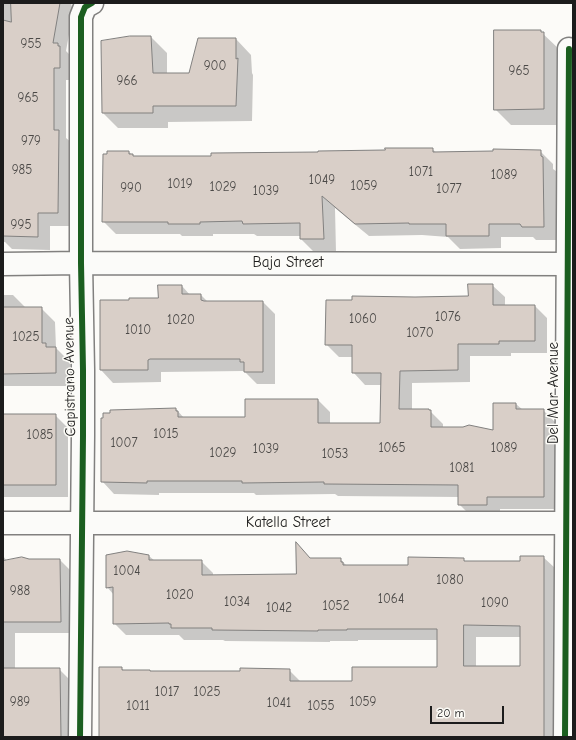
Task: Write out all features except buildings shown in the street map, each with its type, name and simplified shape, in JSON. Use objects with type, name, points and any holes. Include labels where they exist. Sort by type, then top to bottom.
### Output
[{"type":"street","name":"Capistrano Avenue","points":[[80,737],[83,523],[81,263],[87,10]]},
{"type":"street","name":"Del Mar Avenue","points":[[565,737],[570,523],[569,49]]},
{"type":"street","name":"Baja Street","points":[[3,264],[570,264]]},
{"type":"street","name":"Katella Street","points":[[3,523],[570,523]]},
{"type":"cycle path","points":[[80,737],[83,435],[81,17],[85,7],[92,3]]},
{"type":"cycle path","points":[[565,737],[569,49]]}]
